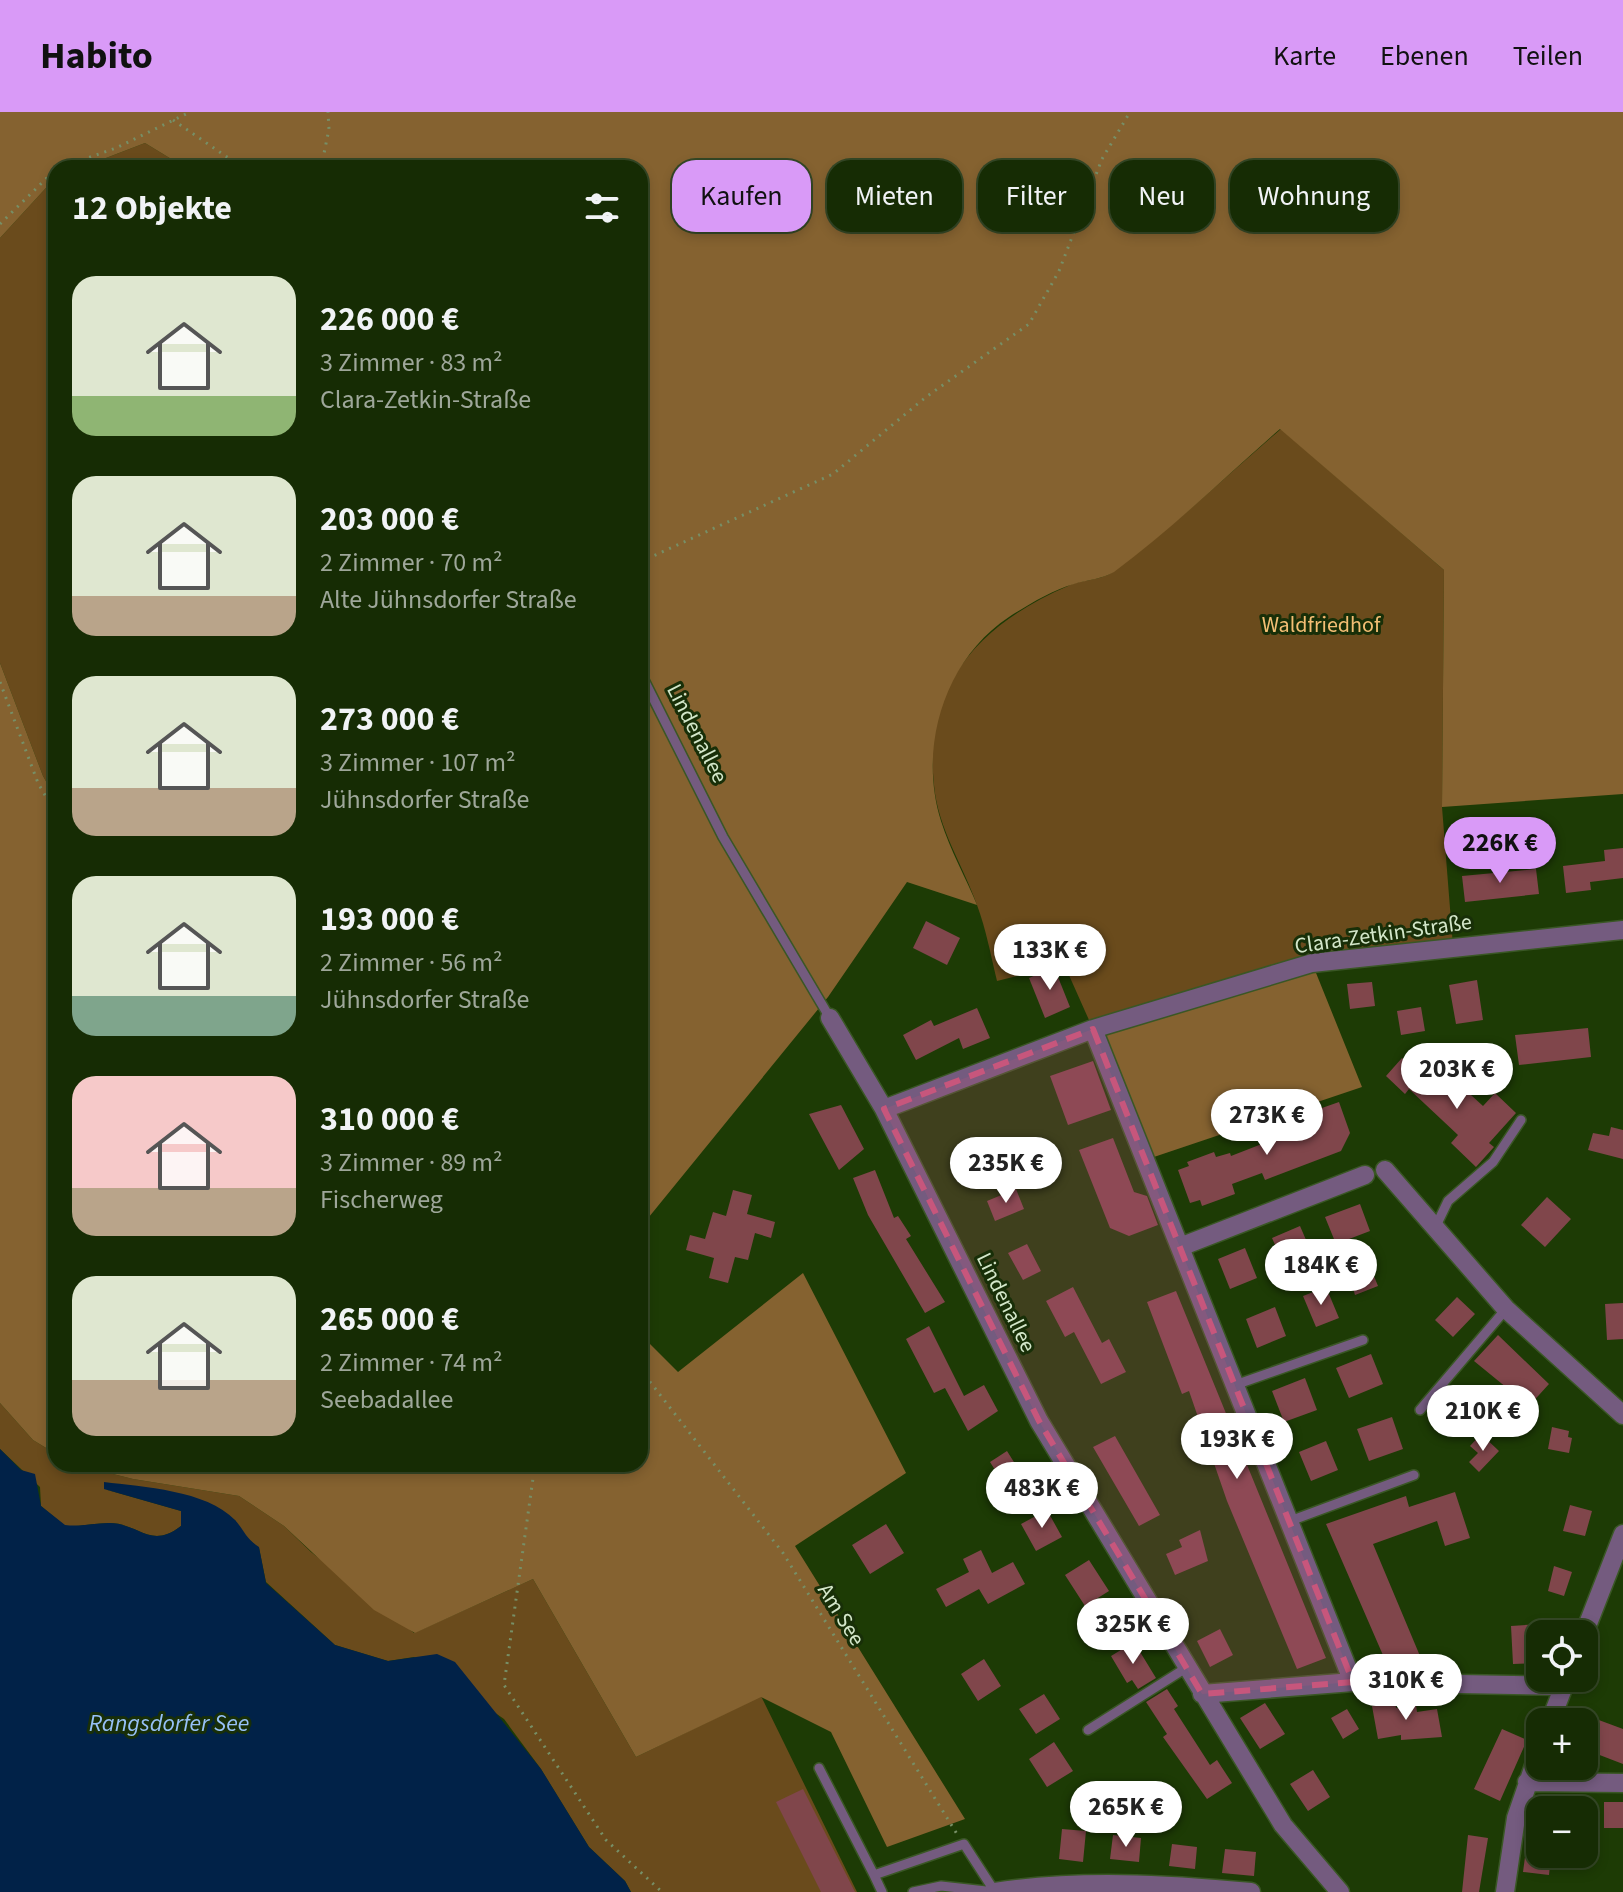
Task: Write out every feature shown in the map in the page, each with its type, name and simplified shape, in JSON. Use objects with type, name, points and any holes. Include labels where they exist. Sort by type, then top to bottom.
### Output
[{"type":"street","name":"Clara-Zetkin-Straße","points":[[884,1109],[1093,1029],[1312,963],[1623,930]]},
{"type":"street","name":"Lindenallee","points":[[830,1018],[884,1109],[1039,1421],[1283,1825],[1340,1892]]},
{"type":"street","points":[[1093,1029],[1353,1682]]},
{"type":"street","points":[[1385,1170],[1506,1309],[1623,1415]]},
{"type":"street","points":[[1180,1247],[1365,1175]]},
{"type":"street","points":[[1589,1620],[1623,1534]]},
{"type":"street","points":[[1202,1694],[1353,1682],[1526,1682]]},
{"type":"street","points":[[1505,1892],[1516,1818],[1527,1782],[1623,1783]]},
{"type":"street","points":[[995,1892],[1054,1886],[1191,1886],[1251,1892]]},
{"type":"lane","name":"Lindenallee","points":[[648,688],[723,837],[830,1018]]},
{"type":"lane","points":[[1435,1228],[1448,1201],[1493,1162],[1521,1120]]},
{"type":"lane","points":[[1420,1410],[1506,1309]]},
{"type":"lane","points":[[1235,1385],[1363,1340]]},
{"type":"lane","points":[[1290,1521],[1414,1475]]},
{"type":"lane","points":[[1088,1730],[1186,1668]]},
{"type":"lane","points":[[819,1768],[882,1892]]},
{"type":"lane","points":[[874,1875],[964,1844],[995,1892]]},
{"type":"lane","points":[[913,1892],[941,1886],[995,1892]]},
{"type":"path","points":[[81,160],[116,148],[190,112]]},
{"type":"path","points":[[323,160],[329,129],[328,112]]},
{"type":"path","points":[[648,558],[833,474],[926,397],[1029,324],[1059,271],[1102,159],[1130,112]]},
{"type":"path","points":[[173,120],[231,160]]},
{"type":"path","points":[[0,224],[48,177]]},
{"type":"path","points":[[0,682],[38,783],[48,800]]},
{"type":"path","name":"Am See","points":[[648,1379],[783,1553],[964,1844]]},
{"type":"path","points":[[534,1472],[504,1685],[606,1840],[662,1892]]},
{"type":"highlighted area","points":[[1093,1029],[1353,1682],[1202,1694],[1039,1421],[884,1109]]},
{"type":"green space","points":[[145,143],[173,160],[101,160]]},
{"type":"green space","points":[[48,186],[48,785],[0,663],[0,238]]},
{"type":"green space","name":"Waldfriedhof","points":[[1281,429],[1444,570],[1442,807],[1453,946],[1312,963],[1093,1029],[1064,964],[997,981],[980,914],[936,801],[933,749],[938,716],[949,687],[964,662],[984,639],[1037,601],[1074,584],[1104,577],[1114,571],[1178,520]]},
{"type":"green space","points":[[0,1403],[33,1440],[48,1449],[48,1472],[105,1472],[239,1496],[284,1526],[311,1552],[414,1633],[533,1579],[636,1757],[761,1696],[857,1892],[631,1892],[625,1881],[589,1847],[541,1769],[504,1719],[414,1657],[388,1661],[335,1645],[266,1582],[259,1548],[242,1534],[235,1520],[104,1489],[181,1511],[181,1526],[170,1533],[153,1536],[119,1524],[65,1526],[41,1506],[40,1487],[0,1449]]},
{"type":"shaded area","points":[[0,112],[1623,112],[1623,794],[1442,807],[1444,570],[1280,429],[1114,572],[1066,587],[1032,603],[986,635],[968,657],[953,681],[942,708],[935,736],[933,764],[941,821],[977,905],[907,882],[828,997],[648,1218],[648,160],[173,160],[145,143],[101,160],[48,160],[48,186],[0,238]]},
{"type":"shaded area","points":[[0,663],[48,785],[48,1449],[33,1440],[0,1403]]},
{"type":"shaded area","points":[[1312,963],[1362,1087],[1145,1160],[1093,1029]]},
{"type":"shaded area","points":[[803,1273],[906,1473],[795,1546],[965,1819],[887,1847],[831,1732],[761,1697],[636,1757],[533,1579],[415,1633],[374,1610],[284,1526],[239,1496],[105,1472],[648,1472],[648,1342],[678,1372]]},
{"type":"water","name":"Rangsdorfer See","points":[[0,1449],[21,1470],[35,1474],[41,1506],[65,1525],[119,1524],[153,1536],[170,1533],[181,1526],[181,1511],[104,1489],[104,1482],[191,1496],[223,1510],[235,1520],[259,1547],[266,1583],[335,1645],[388,1661],[437,1654],[455,1662],[541,1769],[589,1847],[625,1881],[631,1892],[0,1892]]},
{"type":"building","points":[[1623,848],[1623,878],[1590,882],[1591,890],[1566,893],[1563,866],[1605,861],[1604,850]]},
{"type":"building","points":[[1536,869],[1539,894],[1465,902],[1462,876]]},
{"type":"building","points":[[926,921],[960,938],[947,965],[913,948]]},
{"type":"building","points":[[1054,967],[1070,1007],[1045,1018],[1029,978]]},
{"type":"building","points":[[1477,980],[1483,1020],[1456,1024],[1449,985]]},
{"type":"building","points":[[1372,982],[1375,1006],[1350,1009],[1347,984]]},
{"type":"building","points":[[1421,1007],[1425,1031],[1401,1035],[1397,1011]]},
{"type":"building","points":[[977,1008],[990,1038],[963,1049],[959,1038],[916,1060],[903,1035],[931,1020],[934,1026]]},
{"type":"building","points":[[1588,1028],[1591,1057],[1519,1065],[1515,1035]]},
{"type":"building","points":[[1402,1058],[1434,1088],[1448,1074],[1483,1106],[1495,1093],[1516,1113],[1489,1143],[1494,1147],[1476,1167],[1451,1143],[1458,1135],[1409,1089],[1405,1094],[1386,1076]]},
{"type":"building","points":[[1093,1061],[1111,1110],[1068,1125],[1050,1076]]},
{"type":"building","points":[[1339,1102],[1350,1133],[1341,1151],[1265,1180],[1262,1173],[1232,1184],[1235,1194],[1202,1206],[1200,1200],[1190,1203],[1178,1170],[1189,1166],[1187,1162],[1214,1152],[1216,1157],[1230,1153],[1231,1156],[1300,1129],[1302,1115]]},
{"type":"building","points":[[841,1105],[864,1149],[839,1170],[809,1114]]},
{"type":"building","points":[[1611,1127],[1623,1130],[1623,1159],[1588,1150],[1593,1133],[1609,1136]]},
{"type":"building","points":[[1113,1138],[1134,1192],[1147,1196],[1158,1225],[1129,1236],[1110,1228],[1079,1150]]},
{"type":"building","points":[[875,1170],[894,1218],[898,1216],[911,1236],[906,1239],[945,1302],[925,1313],[868,1215],[853,1178]]},
{"type":"building","points":[[1016,1189],[1024,1209],[995,1221],[987,1201]]},
{"type":"building","points":[[733,1190],[752,1195],[747,1214],[775,1222],[771,1238],[755,1233],[748,1260],[735,1257],[728,1283],[709,1278],[714,1258],[686,1250],[690,1235],[705,1239],[713,1212],[726,1216]]},
{"type":"building","points":[[1547,1197],[1571,1219],[1545,1247],[1521,1225]]},
{"type":"building","points":[[1360,1204],[1370,1231],[1336,1244],[1325,1217]]},
{"type":"building","points":[[1300,1226],[1313,1256],[1285,1267],[1272,1238]]},
{"type":"building","points":[[1027,1244],[1041,1271],[1023,1280],[1008,1253]]},
{"type":"building","points":[[1245,1248],[1257,1278],[1230,1289],[1218,1259]]},
{"type":"building","points":[[1369,1264],[1378,1286],[1355,1295],[1348,1272]]},
{"type":"building","points":[[1073,1287],[1102,1343],[1109,1339],[1126,1372],[1101,1384],[1074,1332],[1065,1337],[1046,1301]]},
{"type":"building","points":[[1326,1287],[1339,1318],[1316,1327],[1303,1296]]},
{"type":"building","points":[[1176,1291],[1326,1658],[1297,1669],[1227,1501],[1189,1391],[1182,1394],[1147,1302]]},
{"type":"building","points":[[1457,1297],[1475,1314],[1453,1337],[1435,1320]]},
{"type":"building","points":[[1623,1303],[1623,1339],[1607,1340],[1605,1304]]},
{"type":"building","points":[[1275,1307],[1286,1336],[1257,1348],[1246,1319]]},
{"type":"building","points":[[929,1326],[964,1396],[984,1385],[998,1411],[968,1431],[945,1388],[934,1393],[906,1339]]},
{"type":"building","points":[[1498,1335],[1549,1384],[1529,1406],[1474,1361]]},
{"type":"building","points":[[1371,1354],[1383,1384],[1349,1398],[1336,1368]]},
{"type":"building","points":[[1305,1378],[1317,1410],[1284,1422],[1272,1391]]},
{"type":"building","points":[[1439,1407],[1455,1420],[1444,1432],[1429,1418]]},
{"type":"building","points":[[1392,1417],[1403,1449],[1369,1461],[1357,1429]]},
{"type":"building","points":[[1552,1427],[1569,1431],[1568,1437],[1572,1438],[1569,1453],[1548,1449]]},
{"type":"building","points":[[1481,1434],[1499,1451],[1479,1472],[1469,1462],[1478,1453],[1470,1446]]},
{"type":"building","points":[[1115,1436],[1160,1515],[1139,1526],[1093,1447]]},
{"type":"building","points":[[1326,1441],[1338,1470],[1311,1481],[1299,1452]]},
{"type":"building","points":[[1007,1451],[1024,1478],[1007,1489],[990,1462]]},
{"type":"building","points":[[1455,1492],[1470,1538],[1445,1546],[1437,1521],[1373,1544],[1420,1656],[1389,1669],[1326,1524],[1406,1496],[1409,1507]]},
{"type":"building","points":[[1570,1505],[1592,1511],[1585,1536],[1563,1531]]},
{"type":"building","points":[[1047,1510],[1062,1537],[1036,1551],[1021,1524]]},
{"type":"building","points":[[886,1524],[904,1553],[870,1574],[852,1545]]},
{"type":"building","points":[[1200,1530],[1208,1561],[1175,1575],[1166,1554],[1182,1547],[1179,1540]]},
{"type":"building","points":[[981,1550],[992,1573],[1013,1562],[1025,1584],[988,1604],[979,1589],[946,1607],[936,1589],[969,1572],[963,1559]]},
{"type":"building","points":[[1089,1560],[1109,1591],[1085,1606],[1065,1575]]},
{"type":"building","points":[[1554,1566],[1572,1572],[1564,1596],[1548,1591]]},
{"type":"building","points":[[1526,1625],[1526,1664],[1513,1664],[1511,1626]]},
{"type":"building","points":[[1220,1629],[1233,1655],[1210,1667],[1197,1641]]},
{"type":"building","points":[[1134,1642],[1156,1678],[1138,1689],[1132,1680],[1127,1683],[1111,1656]]},
{"type":"building","points":[[984,1659],[1001,1686],[978,1701],[961,1674]]},
{"type":"building","points":[[1167,1689],[1178,1706],[1174,1709],[1210,1765],[1217,1760],[1232,1783],[1207,1799],[1163,1737],[1167,1734],[1146,1702]]},
{"type":"building","points":[[1044,1694],[1060,1719],[1036,1734],[1019,1709]]},
{"type":"building","points":[[1395,1702],[1396,1708],[1416,1705],[1417,1712],[1437,1709],[1442,1737],[1401,1740],[1401,1735],[1378,1739],[1372,1706]]},
{"type":"building","points":[[1265,1703],[1285,1734],[1260,1749],[1240,1718]]},
{"type":"building","points":[[1347,1709],[1359,1729],[1343,1739],[1331,1718]]},
{"type":"building","points":[[1598,1720],[1623,1729],[1623,1764],[1598,1754]]},
{"type":"building","points":[[1502,1729],[1526,1740],[1500,1801],[1474,1789]]},
{"type":"building","points":[[1054,1742],[1073,1771],[1047,1787],[1029,1759]]},
{"type":"building","points":[[1313,1770],[1330,1797],[1308,1811],[1290,1784]]},
{"type":"building","points":[[803,1789],[855,1892],[821,1892],[776,1802]]},
{"type":"building","points":[[1604,1802],[1623,1802],[1623,1828],[1604,1828]]},
{"type":"building","points":[[1062,1829],[1086,1831],[1083,1862],[1059,1859]]},
{"type":"building","points":[[1113,1835],[1141,1838],[1139,1862],[1110,1859]]},
{"type":"building","points":[[1468,1835],[1488,1838],[1479,1892],[1462,1892]]},
{"type":"building","points":[[1172,1844],[1197,1847],[1195,1869],[1169,1866]]},
{"type":"building","points":[[1225,1849],[1256,1852],[1254,1876],[1222,1873]]},
{"type":"building","points":[[1526,1850],[1526,1868],[1550,1868],[1549,1875],[1523,1872]]}]
